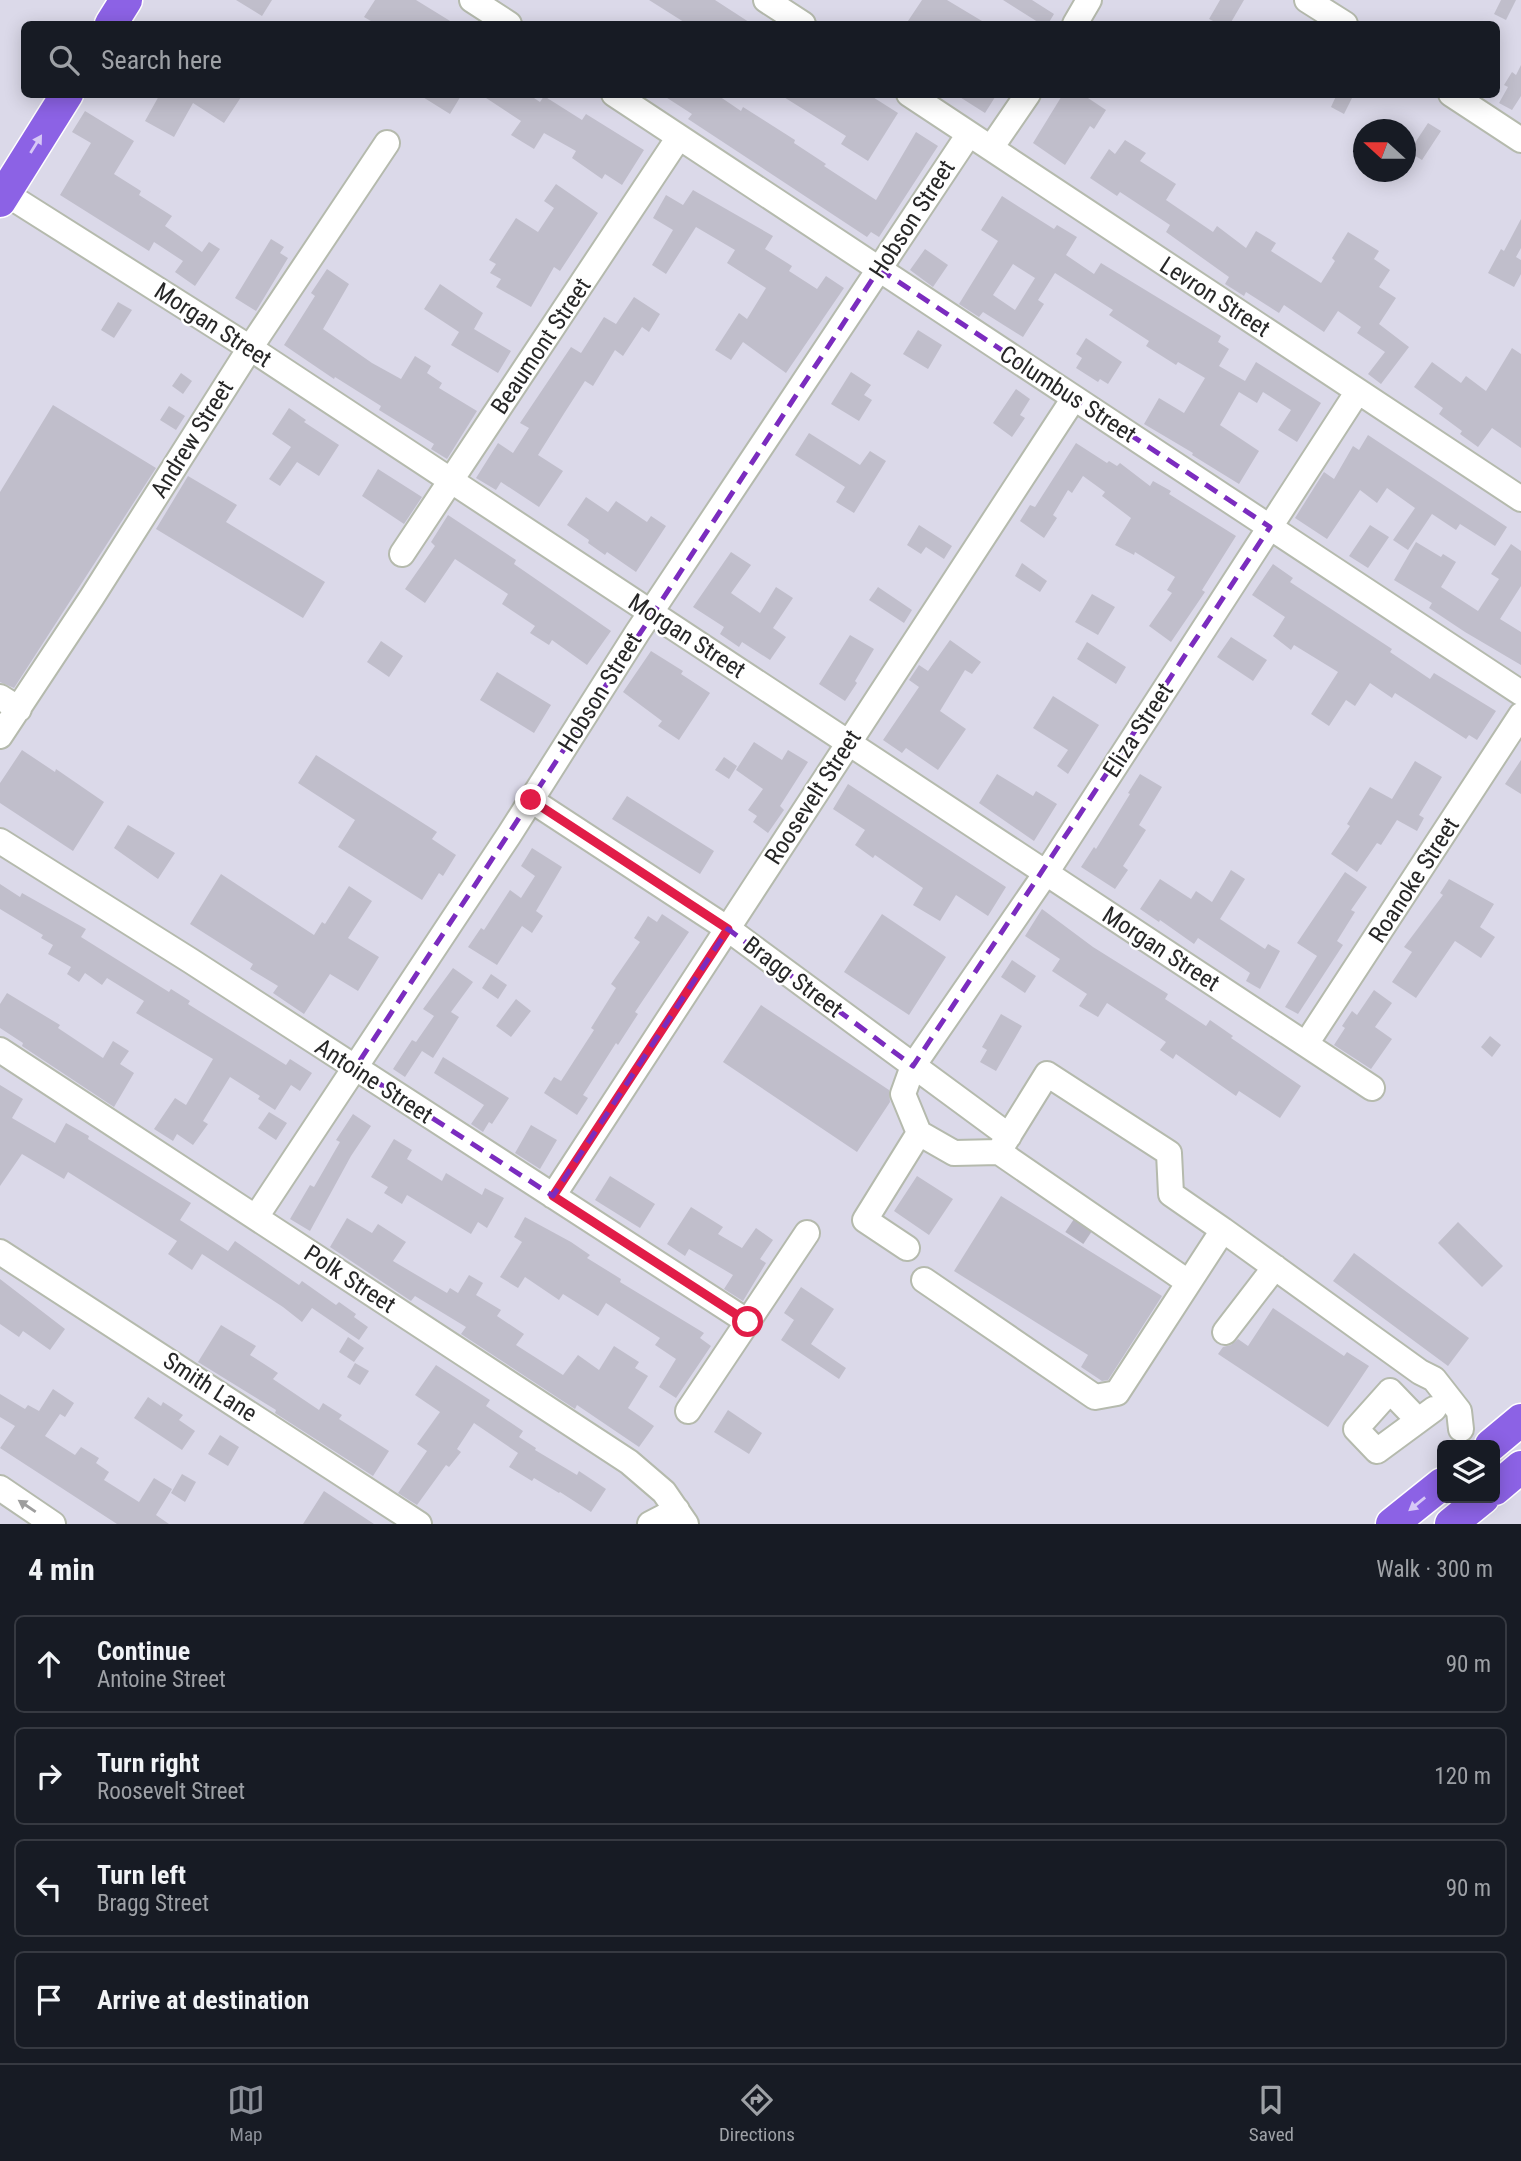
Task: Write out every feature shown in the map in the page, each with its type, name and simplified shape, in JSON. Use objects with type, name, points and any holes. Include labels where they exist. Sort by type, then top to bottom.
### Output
[{"type":"main road","points":[[113,21],[126,0]]},
{"type":"main road","points":[[2,195],[64,98]]},
{"type":"main road","points":[[1497,1440],[1521,1420]]},
{"type":"main road","points":[[1500,1485],[1521,1467]]},
{"type":"main road","points":[[1392,1524],[1437,1488]]},
{"type":"main road","points":[[1451,1524],[1477,1503]]},
{"type":"street","points":[[472,0],[504,21]]},
{"type":"street","points":[[766,0],[798,21]]},
{"type":"street","points":[[1077,21],[1089,0]]},
{"type":"street","points":[[1307,0],[1340,21]]},
{"type":"street","name":"Columbus Street","points":[[620,98],[1521,693]]},
{"type":"street","name":"Levron Street","points":[[915,98],[1521,499]]},
{"type":"street","points":[[991,148],[1024,98]]},
{"type":"street","points":[[1457,98],[1521,140]]},
{"type":"street","name":"Hobson Street","points":[[256,1217],[531,800],[651,612],[969,134]]},
{"type":"street","name":"Beaumont Street","points":[[402,554],[679,137]]},
{"type":"street","name":"Andrew Street","points":[[0,736],[9,703],[387,143]]},
{"type":"street","name":"Morgan Street","points":[[2,195],[250,348],[1372,1088]]},
{"type":"street","name":"Eliza Street","points":[[913,1066],[1046,873],[1358,391]]},
{"type":"street","name":"Roosevelt Street","points":[[553,1196],[1074,398]]},
{"type":"street","name":"Roanoke Street","points":[[1306,1044],[1521,715]]},
{"type":"street","name":"Bragg Street","points":[[531,800],[728,929],[913,1066],[1004,1144],[1077,1219],[1118,1234],[1188,1282]]},
{"type":"street","name":"Antoine Street","points":[[0,841],[748,1322]]},
{"type":"street","name":"Polk Street","points":[[0,1050],[629,1462],[664,1492],[681,1517]]},
{"type":"street","points":[[913,1066],[903,1094],[919,1133],[954,1153],[1004,1144],[1047,1074],[1169,1153],[1171,1194],[1420,1372],[1434,1379],[1459,1412],[1469,1437]]},
{"type":"street","points":[[907,1248],[865,1220],[919,1133]]},
{"type":"street","points":[[1077,1219],[1101,1239],[1118,1234]]},
{"type":"street","points":[[924,1280],[1095,1397],[1117,1393],[1223,1230]]},
{"type":"street","points":[[688,1411],[807,1233]]},
{"type":"street","name":"Smith Lane","points":[[0,1252],[419,1524]]},
{"type":"street","points":[[1224,1332],[1275,1267]]},
{"type":"street","points":[[1420,1372],[1426,1415],[1469,1437]]},
{"type":"street","points":[[0,1488],[53,1524]]},
{"type":"street","points":[[650,1524],[681,1517]]},
{"type":"highlighted area","points":[[879,269],[1270,527],[913,1066],[728,929],[553,1196],[355,1068]]},
{"type":"building","points":[[236,0],[272,0],[262,16]]},
{"type":"building","points":[[375,0],[416,0],[450,21],[371,21],[364,17]]},
{"type":"building","points":[[649,0],[715,0],[747,21],[682,21]]},
{"type":"building","points":[[922,0],[947,0],[982,21],[908,21]]},
{"type":"building","points":[[1003,0],[1032,0],[1054,14],[1050,21],[1036,21]]},
{"type":"building","points":[[1220,0],[1244,0],[1232,21],[1209,19]]},
{"type":"building","points":[[1501,0],[1516,0],[1506,20],[1494,14]]},
{"type":"building","points":[[1521,65],[1521,96],[1512,110],[1499,103],[1508,87],[1504,85],[1512,72],[1516,75]]},
{"type":"building","points":[[158,98],[240,98],[224,123],[193,103],[174,137],[145,121]]},
{"type":"building","points":[[424,98],[460,98],[450,114]]},
{"type":"building","points":[[486,98],[534,98],[540,102],[543,98],[547,98],[582,120],[586,114],[644,150],[622,185],[605,174],[602,179],[572,158],[576,151],[544,133],[534,149],[511,135],[521,121]]},
{"type":"building","points":[[667,98],[722,98],[741,111],[743,107],[795,140],[794,143],[826,164],[824,166],[876,200],[916,132],[938,146],[879,237],[871,232],[867,237],[688,119],[692,114]]},
{"type":"building","points":[[785,98],[874,98],[898,113],[868,161],[841,144],[846,136]]},
{"type":"building","points":[[961,98],[994,98],[985,113]]},
{"type":"building","points":[[1061,98],[1088,98],[1106,110],[1094,129],[1090,126],[1065,165],[1033,143]]},
{"type":"building","points":[[1335,98],[1352,98],[1344,114],[1331,107]]},
{"type":"building","points":[[85,111],[134,141],[114,174],[141,191],[139,195],[172,216],[165,226],[202,252],[209,242],[220,249],[195,286],[175,272],[183,261],[154,242],[149,251],[60,195],[91,143],[72,132]]},
{"type":"building","points":[[1428,123],[1441,131],[1422,160],[1416,156],[1416,141]]},
{"type":"building","points":[[1125,140],[1146,153],[1140,161],[1176,184],[1166,200],[1213,232],[1217,226],[1246,248],[1256,231],[1276,243],[1271,251],[1321,283],[1348,232],[1379,251],[1374,259],[1390,270],[1379,287],[1396,298],[1379,324],[1409,347],[1381,384],[1368,374],[1385,352],[1357,333],[1361,327],[1338,311],[1324,332],[1284,305],[1279,313],[1246,292],[1244,296],[1225,284],[1229,277],[1166,232],[1170,225],[1120,192],[1117,196],[1090,178],[1109,149],[1115,154]]},
{"type":"building","points":[[556,184],[598,213],[560,271],[554,267],[531,307],[496,287],[501,279],[490,273],[496,264],[489,260],[516,218],[538,232],[554,208],[544,201]]},
{"type":"building","points":[[693,190],[773,236],[765,249],[792,266],[789,271],[817,289],[826,276],[844,288],[786,373],[743,342],[731,360],[715,350],[739,313],[747,319],[766,288],[727,263],[735,250],[696,227],[666,274],[652,265],[673,230],[653,218],[666,195],[683,205]]},
{"type":"building","points":[[1002,196],[1054,229],[1057,225],[1077,237],[1066,255],[1094,274],[1101,263],[1221,336],[1218,342],[1229,349],[1219,366],[1245,381],[1256,362],[1321,403],[1297,442],[1278,430],[1291,410],[1263,392],[1257,403],[1239,392],[1220,425],[1259,451],[1239,484],[1144,424],[1159,398],[1184,413],[1205,378],[1178,362],[1176,365],[1146,346],[1149,341],[1109,315],[1113,310],[1055,273],[1038,300],[1044,304],[1023,337],[983,312],[979,317],[959,304],[998,241],[981,230]],"holes":[[[1013,264],[1035,278],[1015,310],[993,295]]]},
{"type":"building","points":[[1521,219],[1521,248],[1516,257],[1521,260],[1521,274],[1514,287],[1488,273],[1501,249],[1504,251]]},
{"type":"building","points":[[271,239],[284,247],[280,253],[288,258],[256,311],[235,298]]},
{"type":"building","points":[[925,249],[948,265],[933,287],[910,270]]},
{"type":"building","points":[[327,269],[349,284],[323,329],[372,363],[401,379],[415,356],[431,366],[427,373],[442,383],[439,388],[477,411],[447,459],[431,449],[434,444],[379,410],[381,406],[335,377],[334,379],[284,345],[315,296],[311,293]]},
{"type":"building","points":[[440,284],[483,313],[474,329],[511,351],[498,373],[451,345],[459,332],[424,309]]},
{"type":"building","points":[[634,297],[660,314],[649,332],[642,327],[623,356],[615,350],[593,386],[585,381],[538,455],[563,471],[539,507],[501,482],[496,490],[476,478],[498,443],[513,453],[529,428],[520,423],[571,347],[581,353],[604,317],[616,324]]},
{"type":"building","points":[[118,302],[132,310],[114,338],[101,330]]},
{"type":"building","points":[[918,330],[942,345],[928,369],[903,354]]},
{"type":"building","points":[[1086,338],[1122,362],[1108,384],[1100,379],[1098,382],[1076,368],[1082,358],[1076,354]]},
{"type":"building","points":[[1512,348],[1521,354],[1521,448],[1492,428],[1478,447],[1439,414],[1443,408],[1414,387],[1432,362],[1461,383],[1466,376],[1486,391]]},
{"type":"building","points":[[851,372],[871,385],[864,395],[872,400],[859,421],[831,404]]},
{"type":"building","points":[[181,373],[192,381],[183,394],[172,386]]},
{"type":"building","points":[[1016,389],[1030,399],[1020,415],[1025,418],[1012,437],[993,423]]},
{"type":"building","points":[[53,405],[156,468],[14,688],[0,682],[0,492]]},
{"type":"building","points":[[169,406],[185,416],[176,430],[160,420]]},
{"type":"building","points":[[289,408],[306,420],[304,422],[339,445],[319,476],[297,462],[280,486],[269,479],[291,447],[272,434]]},
{"type":"building","points":[[809,433],[860,465],[870,451],[886,461],[854,513],[836,502],[845,487],[795,455]]},
{"type":"building","points":[[1368,435],[1507,527],[1495,546],[1460,524],[1456,530],[1432,514],[1408,550],[1393,540],[1415,508],[1387,488],[1377,503],[1360,490],[1327,539],[1295,518],[1324,472],[1334,479],[1353,446],[1359,450]]},
{"type":"building","points":[[1076,443],[1107,463],[1109,461],[1117,466],[1120,463],[1150,486],[1153,481],[1171,491],[1169,494],[1236,536],[1202,590],[1205,592],[1171,642],[1149,626],[1172,593],[1167,590],[1175,577],[1135,552],[1134,555],[1115,545],[1131,518],[1102,496],[1105,492],[1083,476],[1072,493],[1068,490],[1053,515],[1057,518],[1044,538],[1020,521],[1030,505],[1035,507]]},
{"type":"building","points":[[378,469],[422,497],[404,524],[362,496]]},
{"type":"building","points":[[188,476],[237,505],[226,522],[325,582],[303,618],[156,529]]},
{"type":"building","points":[[586,497],[608,512],[616,501],[647,522],[651,516],[666,526],[636,572],[607,552],[605,555],[567,525]]},
{"type":"building","points":[[448,515],[516,560],[514,564],[611,631],[587,665],[552,640],[549,645],[530,633],[535,626],[502,604],[508,594],[455,559],[425,603],[405,589],[435,546],[431,542]]},
{"type":"building","points":[[919,525],[952,546],[944,559],[926,547],[921,554],[907,545]]},
{"type":"building","points":[[1370,525],[1389,537],[1368,568],[1349,556]]},
{"type":"building","points":[[1416,542],[1441,557],[1443,554],[1456,562],[1441,587],[1478,611],[1499,579],[1491,574],[1511,544],[1521,551],[1521,586],[1500,619],[1521,632],[1521,665],[1429,608],[1432,603],[1394,580]]},
{"type":"building","points":[[731,552],[751,565],[731,593],[760,613],[776,587],[793,598],[773,628],[786,637],[770,660],[742,642],[739,647],[720,634],[724,627],[693,607]]},
{"type":"building","points":[[1022,563],[1047,581],[1040,592],[1015,576]]},
{"type":"building","points":[[1273,564],[1293,578],[1290,582],[1392,649],[1390,652],[1430,679],[1434,673],[1496,711],[1477,740],[1469,735],[1466,739],[1395,693],[1392,698],[1370,683],[1355,706],[1346,700],[1329,726],[1311,714],[1338,672],[1294,645],[1291,650],[1273,636],[1285,617],[1252,595]]},
{"type":"building","points":[[878,587],[912,610],[904,623],[869,600]]},
{"type":"building","points":[[1092,594],[1115,607],[1098,635],[1075,622]]},
{"type":"building","points":[[850,635],[874,649],[845,701],[819,684]]},
{"type":"building","points":[[1231,637],[1267,660],[1253,681],[1217,657]]},
{"type":"building","points":[[950,640],[981,662],[972,674],[965,670],[940,711],[966,729],[938,770],[906,748],[902,753],[883,740],[919,687],[909,680],[919,665],[928,671]]},
{"type":"building","points":[[381,641],[403,656],[389,677],[367,662]]},
{"type":"building","points":[[1087,642],[1126,667],[1116,684],[1077,659]]},
{"type":"building","points":[[651,651],[683,671],[681,674],[710,693],[679,740],[658,726],[662,721],[623,692]]},
{"type":"building","points":[[497,672],[551,705],[534,733],[480,700]]},
{"type":"building","points":[[1053,696],[1099,725],[1068,774],[1057,766],[1068,750],[1033,728]]},
{"type":"building","points":[[754,742],[782,760],[788,750],[808,762],[780,806],[784,810],[768,833],[753,822],[757,816],[748,810],[763,789],[736,770]]},
{"type":"building","points":[[22,750],[55,772],[56,769],[104,802],[73,851],[0,803],[0,783]]},
{"type":"building","points":[[316,755],[437,832],[432,839],[456,855],[443,876],[439,873],[422,900],[338,847],[355,820],[298,783]]},
{"type":"building","points":[[724,757],[737,766],[729,779],[715,770]]},
{"type":"building","points":[[1521,760],[1521,794],[1505,784]]},
{"type":"building","points":[[1415,761],[1442,777],[1419,815],[1424,818],[1417,831],[1397,820],[1381,845],[1377,843],[1357,872],[1331,854],[1350,826],[1347,824],[1370,787],[1392,799]]},
{"type":"building","points":[[997,774],[1033,796],[1036,791],[1057,804],[1034,841],[979,803]]},
{"type":"building","points":[[1140,774],[1162,787],[1139,825],[1146,830],[1123,866],[1128,870],[1115,889],[1081,867],[1094,847],[1096,849]]},
{"type":"building","points":[[848,784],[1006,887],[988,916],[956,895],[940,921],[913,905],[923,888],[875,855],[873,858],[855,845],[865,830],[833,809]]},
{"type":"building","points":[[627,796],[714,851],[700,874],[612,819]]},
{"type":"building","points":[[128,825],[175,853],[158,879],[114,848]]},
{"type":"building","points":[[532,848],[562,867],[536,911],[543,916],[532,933],[522,926],[497,965],[468,947],[481,928],[484,930],[510,890],[521,898],[535,876],[521,866]]},
{"type":"building","points":[[1231,870],[1245,879],[1220,919],[1265,949],[1268,944],[1280,951],[1260,989],[1246,981],[1250,973],[1198,938],[1194,944],[1140,909],[1160,879],[1191,899],[1196,891],[1212,902]]},
{"type":"building","points":[[1345,872],[1367,887],[1351,910],[1355,912],[1337,941],[1343,945],[1298,1014],[1285,1007],[1317,956],[1297,943]]},
{"type":"building","points":[[221,874],[314,935],[322,922],[325,924],[349,886],[372,901],[348,938],[379,957],[358,991],[330,974],[304,1014],[273,993],[278,986],[250,969],[253,964],[190,924]]},
{"type":"building","points":[[1449,879],[1494,904],[1480,927],[1495,937],[1481,958],[1455,941],[1416,998],[1392,982],[1412,952],[1404,947],[1443,895],[1440,893]]},
{"type":"building","points":[[0,884],[20,897],[22,893],[86,929],[81,937],[169,992],[171,989],[190,1001],[188,1004],[286,1065],[290,1059],[312,1073],[300,1091],[291,1085],[275,1110],[258,1099],[260,1096],[230,1077],[203,1121],[208,1124],[193,1145],[177,1134],[173,1141],[154,1129],[175,1098],[186,1105],[213,1059],[136,1013],[144,1001],[107,978],[102,985],[85,973],[79,982],[67,974],[71,967],[48,954],[53,945],[41,938],[43,935],[0,909]]},
{"type":"building","points":[[1042,909],[1093,947],[1168,994],[1165,999],[1206,1026],[1210,1020],[1233,1036],[1231,1038],[1301,1086],[1280,1118],[1239,1091],[1236,1096],[1176,1054],[1173,1059],[1160,1050],[1166,1042],[1107,1003],[1098,1017],[1079,1006],[1087,994],[1052,971],[1060,959],[1025,936]]},
{"type":"building","points":[[662,914],[689,932],[583,1095],[588,1098],[577,1115],[544,1093],[554,1077],[561,1081],[594,1030],[591,1028],[616,988],[611,984],[640,942],[634,938],[648,916],[657,922]]},
{"type":"building","points":[[882,914],[946,957],[909,1015],[844,972]]},
{"type":"building","points":[[1012,960],[1036,976],[1025,993],[1001,977]]},
{"type":"building","points":[[453,968],[473,982],[451,1012],[459,1017],[433,1058],[422,1051],[405,1077],[393,1069],[412,1040],[416,1042],[434,1016],[423,1009]]},
{"type":"building","points":[[491,974],[507,985],[498,999],[482,988]]},
{"type":"building","points":[[1374,990],[1392,1003],[1375,1027],[1392,1039],[1371,1069],[1334,1045],[1352,1011],[1357,1015]]},
{"type":"building","points":[[7,993],[60,1025],[58,1028],[103,1058],[113,1041],[129,1051],[120,1064],[134,1073],[114,1107],[22,1046],[23,1043],[0,1028],[0,1004]]},
{"type":"building","points":[[516,999],[531,1011],[511,1037],[496,1026]]},
{"type":"building","points":[[761,1005],[889,1090],[890,1102],[857,1152],[723,1062]]},
{"type":"building","points":[[1001,1014],[1022,1026],[996,1071],[980,1062],[987,1050],[982,1047]]},
{"type":"building","points":[[1490,1036],[1501,1045],[1492,1057],[1481,1047]]},
{"type":"building","points":[[443,1057],[509,1098],[492,1124],[489,1122],[483,1132],[471,1124],[484,1105],[434,1073]]},
{"type":"building","points":[[0,1085],[23,1099],[12,1118],[55,1143],[66,1123],[89,1136],[88,1139],[191,1203],[180,1220],[228,1251],[235,1241],[299,1285],[302,1281],[336,1305],[339,1302],[368,1327],[359,1340],[312,1308],[302,1322],[202,1254],[192,1270],[168,1254],[177,1241],[68,1172],[64,1179],[22,1154],[0,1186]]},
{"type":"building","points":[[269,1112],[287,1123],[276,1140],[258,1128]]},
{"type":"building","points":[[353,1114],[371,1126],[351,1156],[310,1231],[290,1219],[310,1185],[314,1187],[340,1142],[336,1140]]},
{"type":"building","points":[[531,1125],[557,1140],[540,1169],[515,1153]]},
{"type":"building","points":[[394,1139],[412,1150],[407,1159],[442,1181],[446,1173],[482,1195],[485,1188],[504,1198],[487,1228],[478,1222],[471,1234],[407,1195],[402,1204],[384,1193],[388,1187],[371,1177]]},
{"type":"building","points":[[610,1176],[655,1204],[640,1228],[595,1200]]},
{"type":"building","points":[[917,1176],[953,1199],[929,1235],[894,1211]]},
{"type":"building","points":[[1001,1196],[1162,1296],[1108,1380],[1102,1381],[1081,1367],[1088,1355],[954,1271]]},
{"type":"building","points":[[691,1207],[723,1227],[718,1234],[742,1248],[756,1228],[773,1240],[760,1259],[766,1263],[743,1301],[724,1289],[733,1275],[689,1249],[685,1256],[667,1244]]},
{"type":"building","points":[[525,1217],[571,1242],[590,1255],[587,1258],[621,1279],[620,1282],[704,1333],[700,1338],[711,1346],[676,1398],[659,1387],[676,1359],[655,1345],[660,1338],[606,1303],[598,1316],[563,1294],[559,1300],[525,1277],[518,1288],[500,1277],[522,1242],[514,1237]]},
{"type":"building","points":[[347,1218],[372,1233],[378,1224],[406,1242],[393,1261],[447,1293],[450,1288],[458,1293],[469,1275],[483,1283],[476,1295],[501,1310],[497,1316],[524,1334],[516,1345],[563,1375],[578,1355],[599,1370],[614,1346],[639,1362],[635,1368],[648,1376],[628,1408],[654,1426],[639,1447],[577,1405],[575,1409],[461,1334],[466,1327],[415,1296],[411,1301],[330,1247]]},
{"type":"building","points":[[1458,1222],[1503,1266],[1482,1287],[1438,1243]]},
{"type":"building","points":[[1354,1253],[1469,1338],[1448,1366],[1333,1281]]},
{"type":"building","points":[[0,1279],[65,1329],[50,1350],[23,1331],[19,1337],[0,1324]]},
{"type":"building","points":[[801,1287],[834,1309],[811,1344],[846,1368],[839,1379],[781,1340],[794,1320],[784,1313]]},
{"type":"building","points":[[1273,1308],[1344,1356],[1347,1352],[1369,1366],[1328,1427],[1218,1354],[1223,1347],[1238,1339],[1248,1346]]},
{"type":"building","points":[[221,1325],[256,1346],[250,1355],[278,1373],[273,1379],[319,1410],[323,1403],[342,1415],[339,1419],[389,1451],[373,1476],[275,1413],[276,1410],[198,1362]]},
{"type":"building","points":[[348,1337],[364,1348],[354,1362],[339,1352]]},
{"type":"building","points":[[355,1363],[369,1371],[360,1385],[347,1377]]},
{"type":"building","points":[[436,1365],[490,1400],[486,1406],[523,1431],[519,1437],[536,1448],[535,1450],[577,1475],[579,1471],[606,1489],[591,1512],[560,1492],[534,1478],[532,1481],[509,1467],[518,1453],[474,1423],[457,1449],[461,1452],[449,1467],[446,1465],[417,1505],[398,1493],[427,1451],[417,1444],[440,1412],[415,1395]]},
{"type":"building","points":[[53,1389],[74,1403],[65,1417],[60,1414],[45,1436],[75,1455],[81,1447],[99,1458],[96,1463],[109,1472],[104,1480],[139,1502],[154,1478],[172,1489],[156,1515],[169,1524],[117,1524],[0,1448],[15,1426],[0,1417],[0,1394],[25,1409],[28,1405],[39,1411]]},
{"type":"building","points":[[148,1397],[161,1406],[163,1402],[183,1415],[179,1420],[195,1431],[182,1450],[134,1418]]},
{"type":"building","points":[[728,1410],[762,1433],[749,1454],[714,1432]]},
{"type":"building","points":[[220,1435],[239,1447],[228,1466],[208,1454]]},
{"type":"building","points":[[182,1474],[196,1482],[185,1502],[171,1493]]},
{"type":"building","points":[[324,1491],[374,1524],[303,1524]]},
{"type":"tunnel","points":[[1072,1222],[1090,1234]]},
{"type":"route","points":[[531,800],[728,929],[553,1196],[748,1322]]}]
